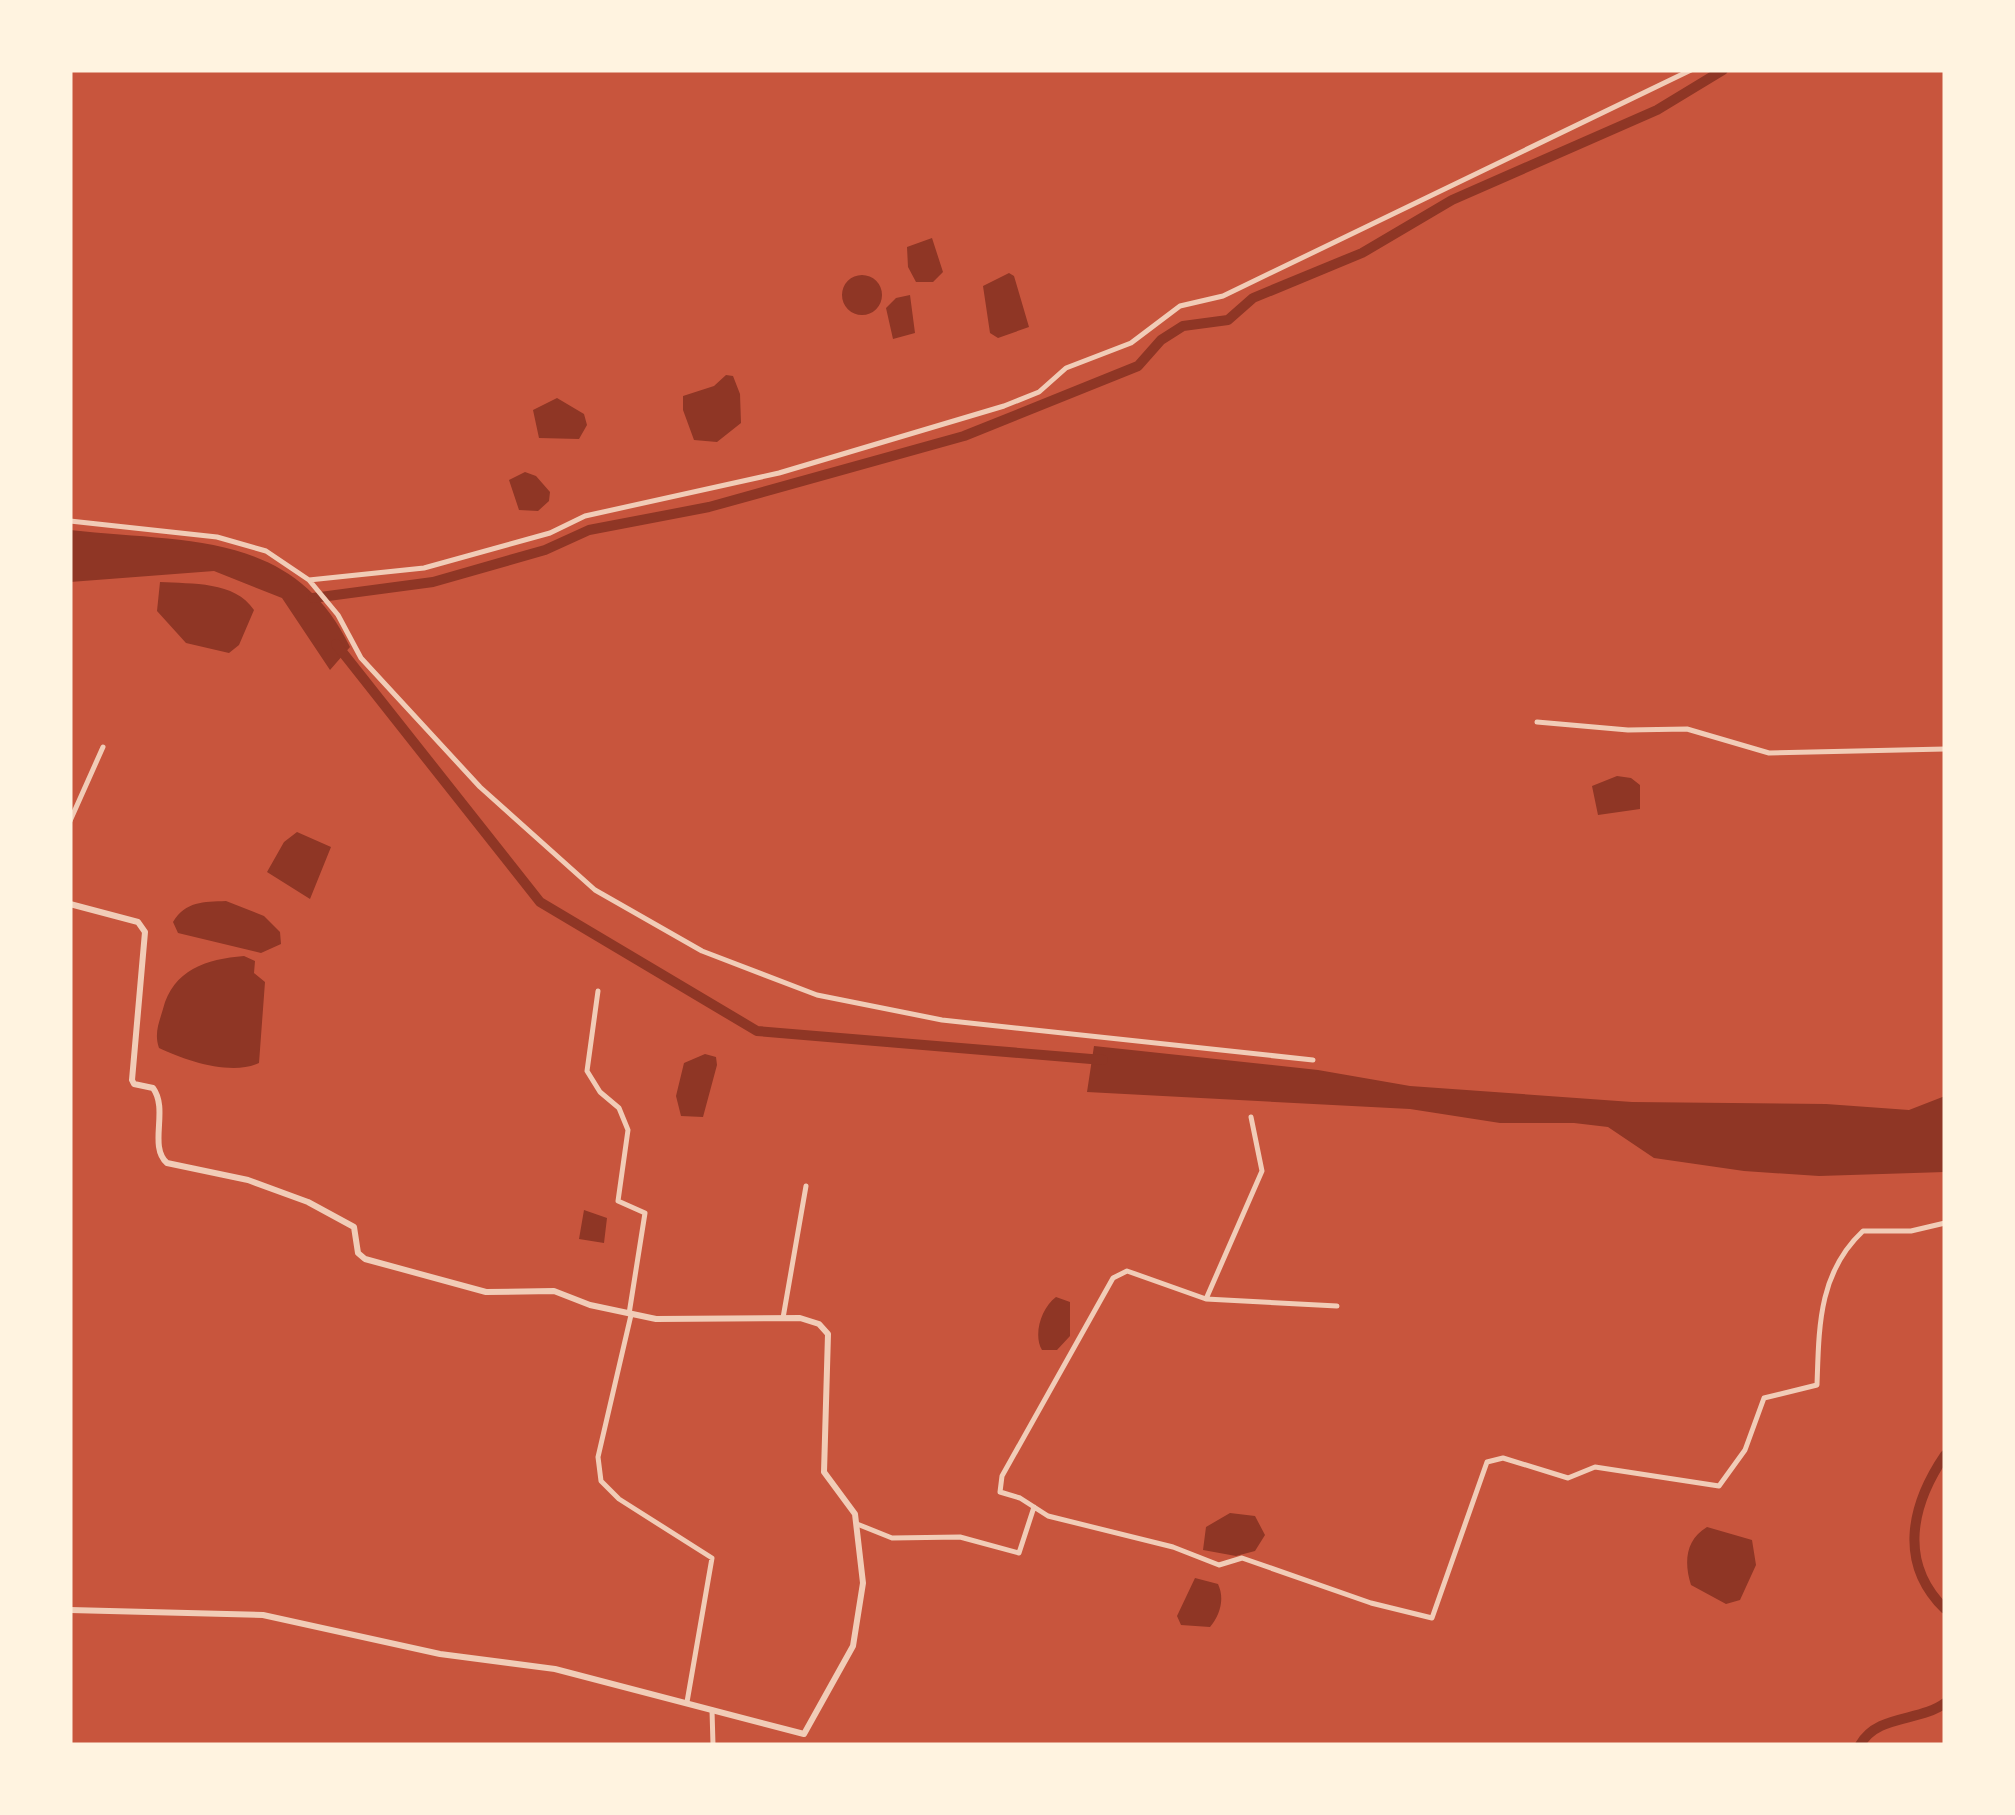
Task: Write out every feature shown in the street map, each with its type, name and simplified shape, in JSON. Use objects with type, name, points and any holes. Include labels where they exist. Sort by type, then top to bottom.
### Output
[{"type":"street","points":[[309,580],[424,568],[550,533],[585,516],[779,472],[1004,406],[1039,392],[1066,368],[1130,342],[1180,306],[1223,296],[1691,70]]},
{"type":"street","points":[[70,521],[217,538],[266,551],[309,580],[330,605],[361,658],[480,787],[595,890],[702,951],[817,995],[942,1020],[1313,1060]]},
{"type":"street","points":[[1537,722],[1628,730],[1687,729],[1769,753],[1945,749]]},
{"type":"street","points":[[70,821],[103,747]]},
{"type":"street","points":[[70,904],[138,922],[145,932],[132,1080],[134,1084],[153,1088],[159,1098],[161,1159],[248,1180],[308,1202],[354,1226],[358,1252],[364,1259],[486,1292],[554,1291],[630,1314],[714,1320],[783,1318],[820,1324],[828,1334],[824,1472],[856,1514],[863,1583],[853,1646],[804,1734],[807,1745]]},
{"type":"street","points":[[598,991],[587,1071],[600,1092],[620,1108],[628,1130],[618,1200],[644,1213],[630,1314],[598,1458],[601,1481],[619,1498],[712,1558],[687,1702]]},
{"type":"street","points":[[1206,1300],[1262,1172],[1251,1117]]},
{"type":"street","points":[[783,1318],[806,1186]]},
{"type":"street","points":[[1337,1306],[1206,1300],[1127,1271],[1113,1278],[1002,1476],[1000,1492],[1048,1516],[1173,1547],[1219,1565],[1242,1558],[1371,1603],[1432,1618],[1486,1462],[1504,1458],[1568,1478],[1595,1466],[1719,1486],[1745,1450],[1764,1398],[1817,1386],[1820,1320],[1830,1274],[1846,1247],[1863,1231],[1912,1231],[1945,1223]]},
{"type":"street","points":[[857,1524],[892,1538],[960,1536],[1020,1553],[1034,1507]]},
{"type":"street","points":[[70,1610],[264,1615],[440,1654],[555,1669],[804,1734]]},
{"type":"street","points":[[712,1710],[713,1745]]},
{"type":"shaded area","points":[[932,238],[943,272],[933,282],[916,282],[908,267],[907,247]]},
{"type":"shaded area","points":[[1009,273],[1014,276],[1029,327],[998,338],[990,333],[983,286]]},
{"type":"shaded area","points":[[862,275],[876,281],[882,295],[876,309],[862,315],[848,309],[842,295],[848,281]]},
{"type":"shaded area","points":[[910,295],[915,333],[893,339],[886,308],[896,298]]},
{"type":"shaded area","points":[[726,375],[733,376],[740,394],[741,423],[717,442],[694,440],[683,410],[683,396],[714,386]]},
{"type":"shaded area","points":[[557,398],[584,414],[587,425],[579,439],[539,438],[533,410]]},
{"type":"shaded area","points":[[525,472],[536,476],[550,492],[549,501],[538,511],[519,510],[509,480]]},
{"type":"shaded area","points":[[70,530],[193,542],[231,549],[266,562],[298,581],[326,609],[350,647],[330,670],[282,598],[214,571],[70,582]]},
{"type":"shaded area","points":[[160,582],[212,586],[246,601],[254,610],[239,645],[229,653],[186,643],[157,611]]},
{"type":"shaded area","points":[[1617,776],[1631,778],[1640,785],[1640,809],[1598,815],[1592,786]]},
{"type":"shaded area","points":[[297,832],[331,847],[310,899],[267,872],[284,842]]},
{"type":"shaded area","points":[[226,901],[264,916],[280,932],[281,944],[261,953],[178,933],[173,922],[189,906]]},
{"type":"shaded area","points":[[244,956],[255,961],[254,973],[265,982],[259,1063],[223,1067],[195,1062],[159,1048],[159,1024],[168,996],[183,976],[204,964]]},
{"type":"shaded area","points":[[1094,1046],[1318,1070],[1410,1086],[1632,1102],[1826,1104],[1909,1110],[1945,1096],[1945,1172],[1819,1176],[1744,1171],[1654,1158],[1608,1127],[1500,1123],[1410,1109],[1087,1092]]},
{"type":"shaded area","points":[[705,1054],[716,1057],[717,1065],[703,1117],[681,1116],[676,1096],[684,1063]]},
{"type":"shaded area","points":[[584,1210],[607,1218],[604,1243],[579,1239]]},
{"type":"shaded area","points":[[1056,1297],[1070,1302],[1070,1336],[1057,1350],[1042,1350],[1038,1337],[1040,1322]]},
{"type":"shaded area","points":[[1230,1513],[1255,1516],[1265,1535],[1255,1551],[1236,1556],[1203,1550],[1206,1527]]},
{"type":"shaded area","points":[[1707,1527],[1752,1540],[1756,1565],[1740,1600],[1726,1604],[1691,1585],[1687,1568],[1690,1545]]},
{"type":"shaded area","points":[[1195,1578],[1218,1584],[1220,1590],[1220,1607],[1210,1627],[1181,1625],[1177,1616]]},
{"type":"waterway","points":[[313,598],[433,582],[545,550],[589,530],[709,507],[964,436],[1138,366],[1161,340],[1183,326],[1228,320],[1253,298],[1362,253],[1452,200],[1657,110],[1723,70]]},
{"type":"waterway","points":[[336,644],[540,902],[757,1031],[1103,1060]]},
{"type":"waterway","points":[[1945,1455],[1924,1494],[1915,1534],[1920,1573],[1945,1609]]},
{"type":"waterway","points":[[1860,1745],[1877,1728],[1945,1703]]}]
